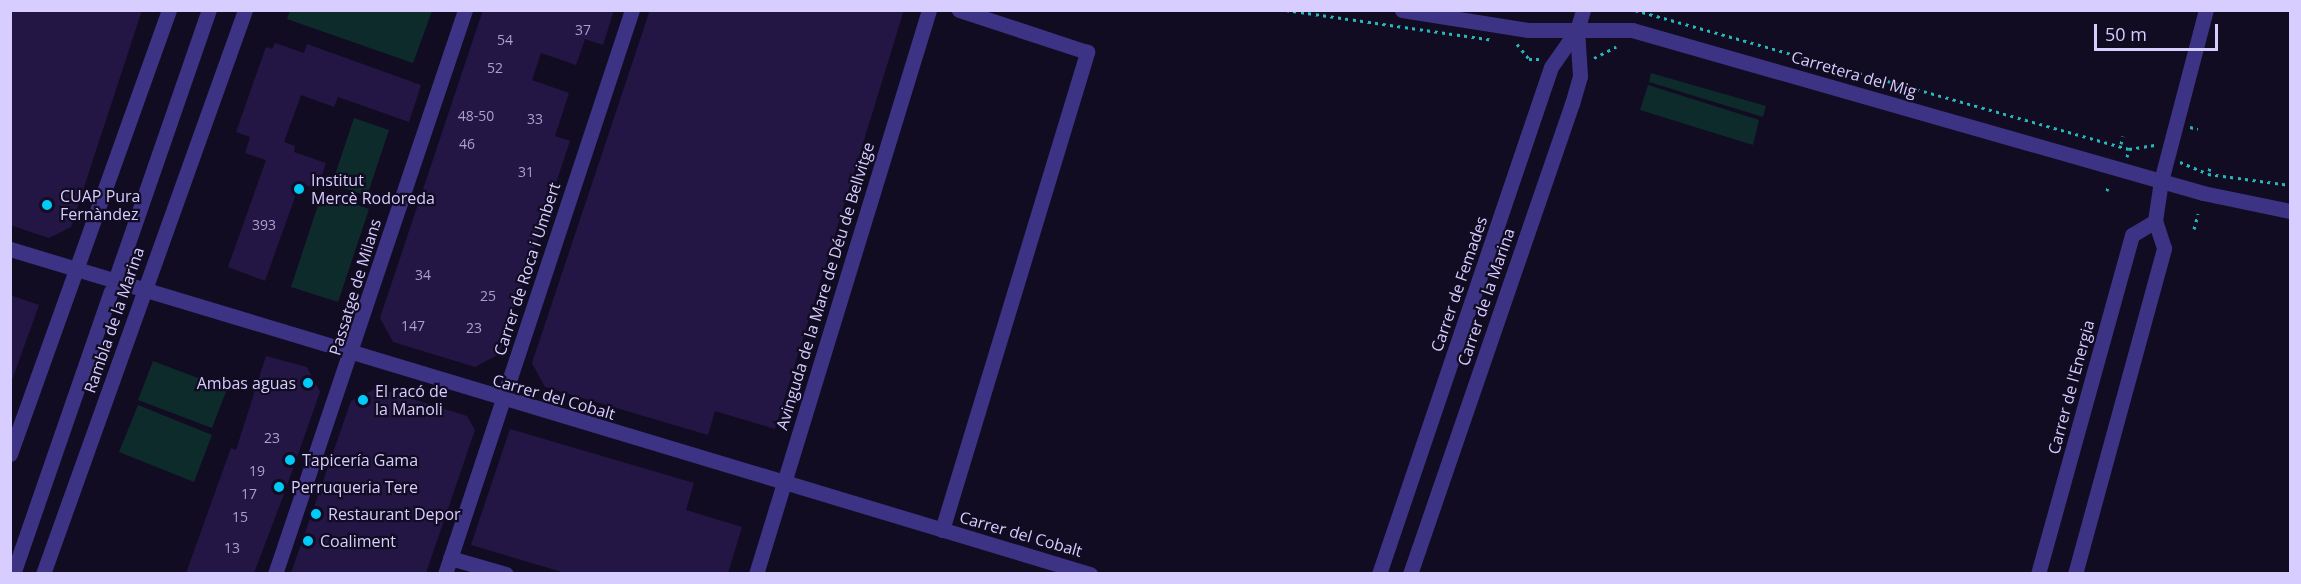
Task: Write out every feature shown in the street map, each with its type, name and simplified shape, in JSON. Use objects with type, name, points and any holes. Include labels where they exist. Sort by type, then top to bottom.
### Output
[{"type":"street","points":[[10,454],[169,10]]},
{"type":"street","name":"Rambla de la Marina","points":[[117,275],[209,10]]},
{"type":"street","name":"Rambla de la Marina","points":[[43,573],[245,10]]},
{"type":"street","name":"Passatge de Milans","points":[[275,573],[353,355],[465,10]]},
{"type":"street","name":"Carrer de Roca i Umbert","points":[[445,573],[632,10]]},
{"type":"street","name":"Avinguda de la Mare de Déu de Bellvitge","points":[[756,573],[929,10]]},
{"type":"street","points":[[942,530],[1087,52],[959,10]]},
{"type":"street","name":"Carretera del Mig","points":[[1402,10],[1528,30],[1632,30],[2161,181],[2290,211]]},
{"type":"street","name":"Carrer de Femades","points":[[1379,573],[1551,67],[1577,30],[1583,10]]},
{"type":"street","points":[[2075,573],[2165,243],[2155,221],[2161,181],[2206,10]]},
{"type":"street","name":"Carrer de la Marina","points":[[1410,573],[1572,104],[1580,76],[1577,30]]},
{"type":"street","name":"Carrer de l'Energia","points":[[2038,573],[2132,235],[2155,221]]},
{"type":"street","name":"Carrer del Cobalt","points":[[10,249],[77,272],[503,401],[1090,573]]},
{"type":"street","name":"Rambla de la Marina","points":[[14,573],[111,291]]},
{"type":"street","points":[[450,558],[506,573]]},
{"type":"path","points":[[1635,10],[2129,149],[2148,149],[2208,174],[2290,185]]},
{"type":"path","points":[[2121,144],[2123,136]]},
{"type":"path","points":[[2148,149],[2160,140]]},
{"type":"path","points":[[2123,170],[2129,149]]},
{"type":"path","points":[[2209,171],[2211,164]]},
{"type":"path","points":[[2194,229],[2198,214]]},
{"type":"green space","points":[[290,10],[432,11],[413,63],[287,19]]},
{"type":"green space","points":[[1651,73],[1766,106],[1763,117],[1649,82]]},
{"type":"green space","points":[[1648,85],[1759,120],[1753,145],[1640,110]]},
{"type":"green space","points":[[354,118],[389,130],[367,196],[332,184]]},
{"type":"green space","points":[[322,193],[369,209],[338,302],[291,287]]},
{"type":"green space","points":[[153,361],[227,389],[212,428],[138,400]]},
{"type":"green space","points":[[138,405],[212,435],[194,482],[119,452]]},
{"type":"building","points":[[10,10],[142,10],[71,227],[49,238],[10,225]]},
{"type":"building","points":[[483,10],[614,10],[603,45],[585,39],[576,65],[541,53],[532,80],[569,93],[555,136],[570,141],[499,354],[475,367],[393,342],[380,318]]},
{"type":"building","points":[[650,10],[904,10],[775,429],[715,411],[708,435],[545,387],[532,363]]},
{"type":"building","points":[[275,43],[304,53],[307,44],[421,85],[409,122],[338,97],[334,107],[301,95],[284,142],[295,146],[294,152],[326,163],[317,189],[300,183],[265,281],[228,267],[266,160],[245,153],[250,137],[236,132],[266,47],[272,49]]},
{"type":"building","points":[[10,295],[39,305],[12,380],[10,380]]},
{"type":"building","points":[[266,356],[307,367],[320,392],[284,494],[254,573],[186,573],[231,448],[236,450]]},
{"type":"building","points":[[377,388],[467,416],[475,430],[426,573],[291,573],[351,401]]},
{"type":"building","points":[[510,429],[694,483],[686,510],[742,527],[728,573],[565,573],[471,545]]},
{"type":"place","name":"Institut Mercè Rodoreda","points":[[299,189]]},
{"type":"place","name":"CUAP Pura Fernàndez","points":[[47,205]]},
{"type":"place","name":"Ambas aguas","points":[[308,383]]},
{"type":"place","name":"El racó de la Manoli","points":[[363,400]]},
{"type":"place","name":"Tapicería Gama","points":[[290,460]]},
{"type":"place","name":"Perruqueria Tere","points":[[279,487]]},
{"type":"place","name":"Restaurant Depor","points":[[316,514]]},
{"type":"place","name":"Coaliment","points":[[308,541]]}]
